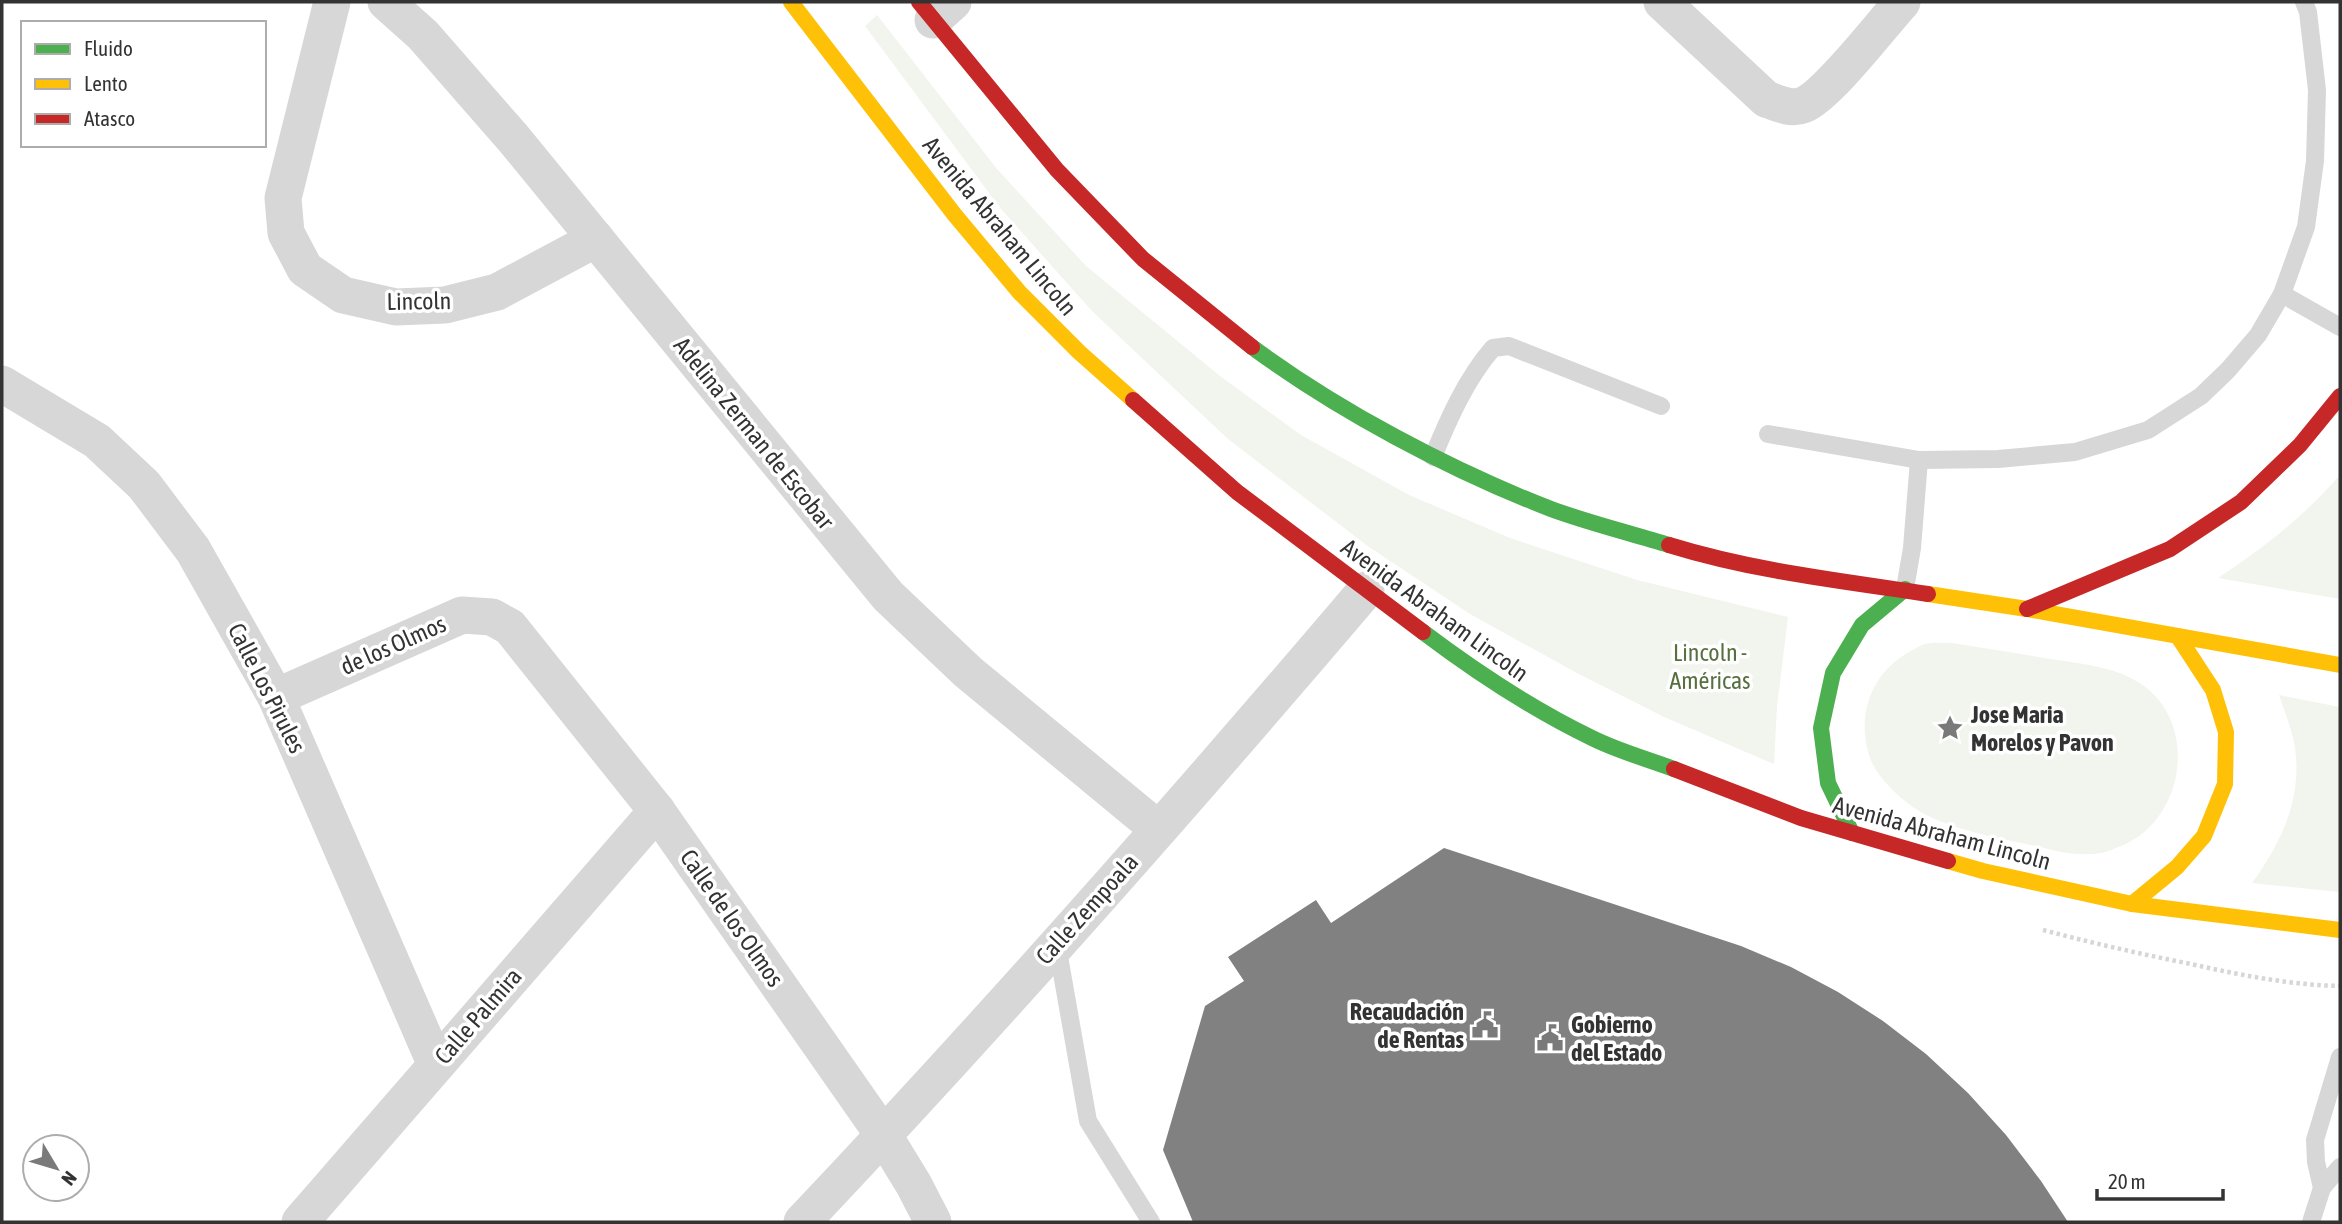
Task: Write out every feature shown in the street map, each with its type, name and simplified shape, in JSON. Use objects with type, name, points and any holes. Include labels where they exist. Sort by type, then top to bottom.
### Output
[{"type":"main road","name":"Avenida Abraham Lincoln","points":[[791,2],[954,214],[1020,292],[1099,370],[1237,492],[1475,671],[1513,695],[1594,739],[1801,817],[1983,871],[2132,904],[2235,919],[2340,930]]},
{"type":"main road","points":[[935,8],[1057,170],[1143,258],[1215,319],[1293,377],[1433,457],[1552,509],[1692,552],[1800,575],[2027,609],[2340,665]]},
{"type":"main road","points":[[2027,609],[2170,549],[2241,502],[2300,445],[2340,396]]},
{"type":"main road","points":[[1852,833],[1828,783],[1821,728],[1833,673],[1862,625],[1905,590]]},
{"type":"main road","points":[[2132,904],[2177,867],[2204,836],[2225,784],[2226,732],[2220,711],[2213,690],[2179,638]]},
{"type":"street","name":"Lincoln","points":[[332,2],[283,198],[286,233],[305,269],[343,295],[396,307],[446,305],[497,292],[596,239]]},
{"type":"street","name":"Adelina Zerman de Escobar","points":[[386,2],[423,35],[596,239],[888,596],[968,672],[1158,829]]},
{"type":"street","points":[[1662,2],[1766,99],[1784,106],[1800,106],[1813,100],[1902,2]]},
{"type":"street","name":"Calle Los Pirules","points":[[2,384],[97,441],[144,485],[193,550],[276,697],[436,1065]]},
{"type":"street","name":"Calle Zempoala","points":[[802,1222],[884,1136],[1158,829],[1366,590]]},
{"type":"street","name":"de los Olmos","points":[[276,697],[462,615],[492,617],[510,627]]},
{"type":"street","name":"Calle de los Olmos","points":[[510,627],[657,811],[884,1136],[933,1222]]},
{"type":"street","name":"Calle Palmira","points":[[300,1222],[657,811]]},
{"type":"lane","points":[[1768,434],[1919,460],[1998,459],[2075,452],[2148,430],[2201,396],[2258,335],[2282,294],[2306,227],[2315,161],[2317,90],[2308,12],[2304,2]]},
{"type":"lane","points":[[2282,294],[2340,327]]},
{"type":"lane","points":[[1433,457],[1446,426],[1483,359],[1493,348],[1509,346],[1661,406]]},
{"type":"lane","points":[[1905,590],[1912,548],[1919,460]]},
{"type":"lane","points":[[1057,942],[1088,1121],[1151,1222]]},
{"type":"lane","points":[[2322,1188],[2316,1163],[2315,1140],[2340,1057]]},
{"type":"lane","points":[[2311,1222],[2322,1188],[2340,1167]]},
{"type":"green space","name":"Lincoln - Américas","points":[[877,15],[997,169],[1086,266],[1220,376],[1301,435],[1409,495],[1510,538],[1637,580],[1788,617],[1777,706],[1774,764],[1664,717],[1470,614],[1369,547],[1228,439],[1092,311],[1001,209],[865,26]]},
{"type":"green space","points":[[2340,475],[2340,599],[2218,578],[2282,531]]},
{"type":"green space","points":[[1952,643],[2096,666],[2138,682],[2158,699],[2171,720],[2177,744],[2177,768],[2171,793],[2160,815],[2143,833],[2121,846],[2094,854],[2079,854],[1959,828],[1927,815],[1900,797],[1881,777],[1869,755],[1865,724],[1871,695],[1887,670],[1898,659],[1921,645]]},
{"type":"green space","points":[[2279,695],[2340,707],[2340,892],[2252,883],[2274,849],[2294,796],[2296,757],[2293,737]]},
{"type":"building","name":"Gobierno del Estado","points":[[1444,848],[1741,946],[1791,967],[1838,992],[1883,1021],[1926,1054],[1968,1093],[2006,1135],[2068,1222],[1193,1222],[1163,1150],[1205,1006],[1244,981],[1228,957],[1316,900],[1331,923]]},
{"type":"traffic: fast","points":[[1252,347],[1358,416],[1474,476],[1565,514],[1669,545]]},
{"type":"traffic: fast","points":[[1852,833],[1828,783],[1821,728],[1833,673],[1862,625],[1905,589]]},
{"type":"traffic: fast","points":[[1423,632],[1548,715],[1602,743],[1674,769]]},
{"type":"traffic: slow","points":[[791,2],[954,214],[1020,293],[1079,352],[1133,400]]},
{"type":"traffic: slow","points":[[1928,594],[2340,665]]},
{"type":"traffic: slow","points":[[2132,904],[2177,867],[2204,836],[2225,784],[2226,732],[2213,690],[2179,638]]},
{"type":"traffic: slow","points":[[1948,861],[2132,904],[2340,930]]},
{"type":"traffic: jam","points":[[919,2],[1057,170],[1143,259],[1252,347]]},
{"type":"traffic: jam","points":[[2027,609],[2170,549],[2241,502],[2300,445],[2340,396]]},
{"type":"traffic: jam","points":[[1133,400],[1237,492],[1423,632]]},
{"type":"traffic: jam","points":[[1669,545],[1765,569],[1928,594]]},
{"type":"traffic: jam","points":[[1674,769],[1801,818],[1948,861]]},
{"type":"place","name":"Jose Maria Morelos y Pavon","points":[[1950,728]]},
{"type":"place","name":"Recaudación de Rentas","points":[[1485,1025]]},
{"type":"place","name":"Gobierno del Estado","points":[[1550,1038]]}]
